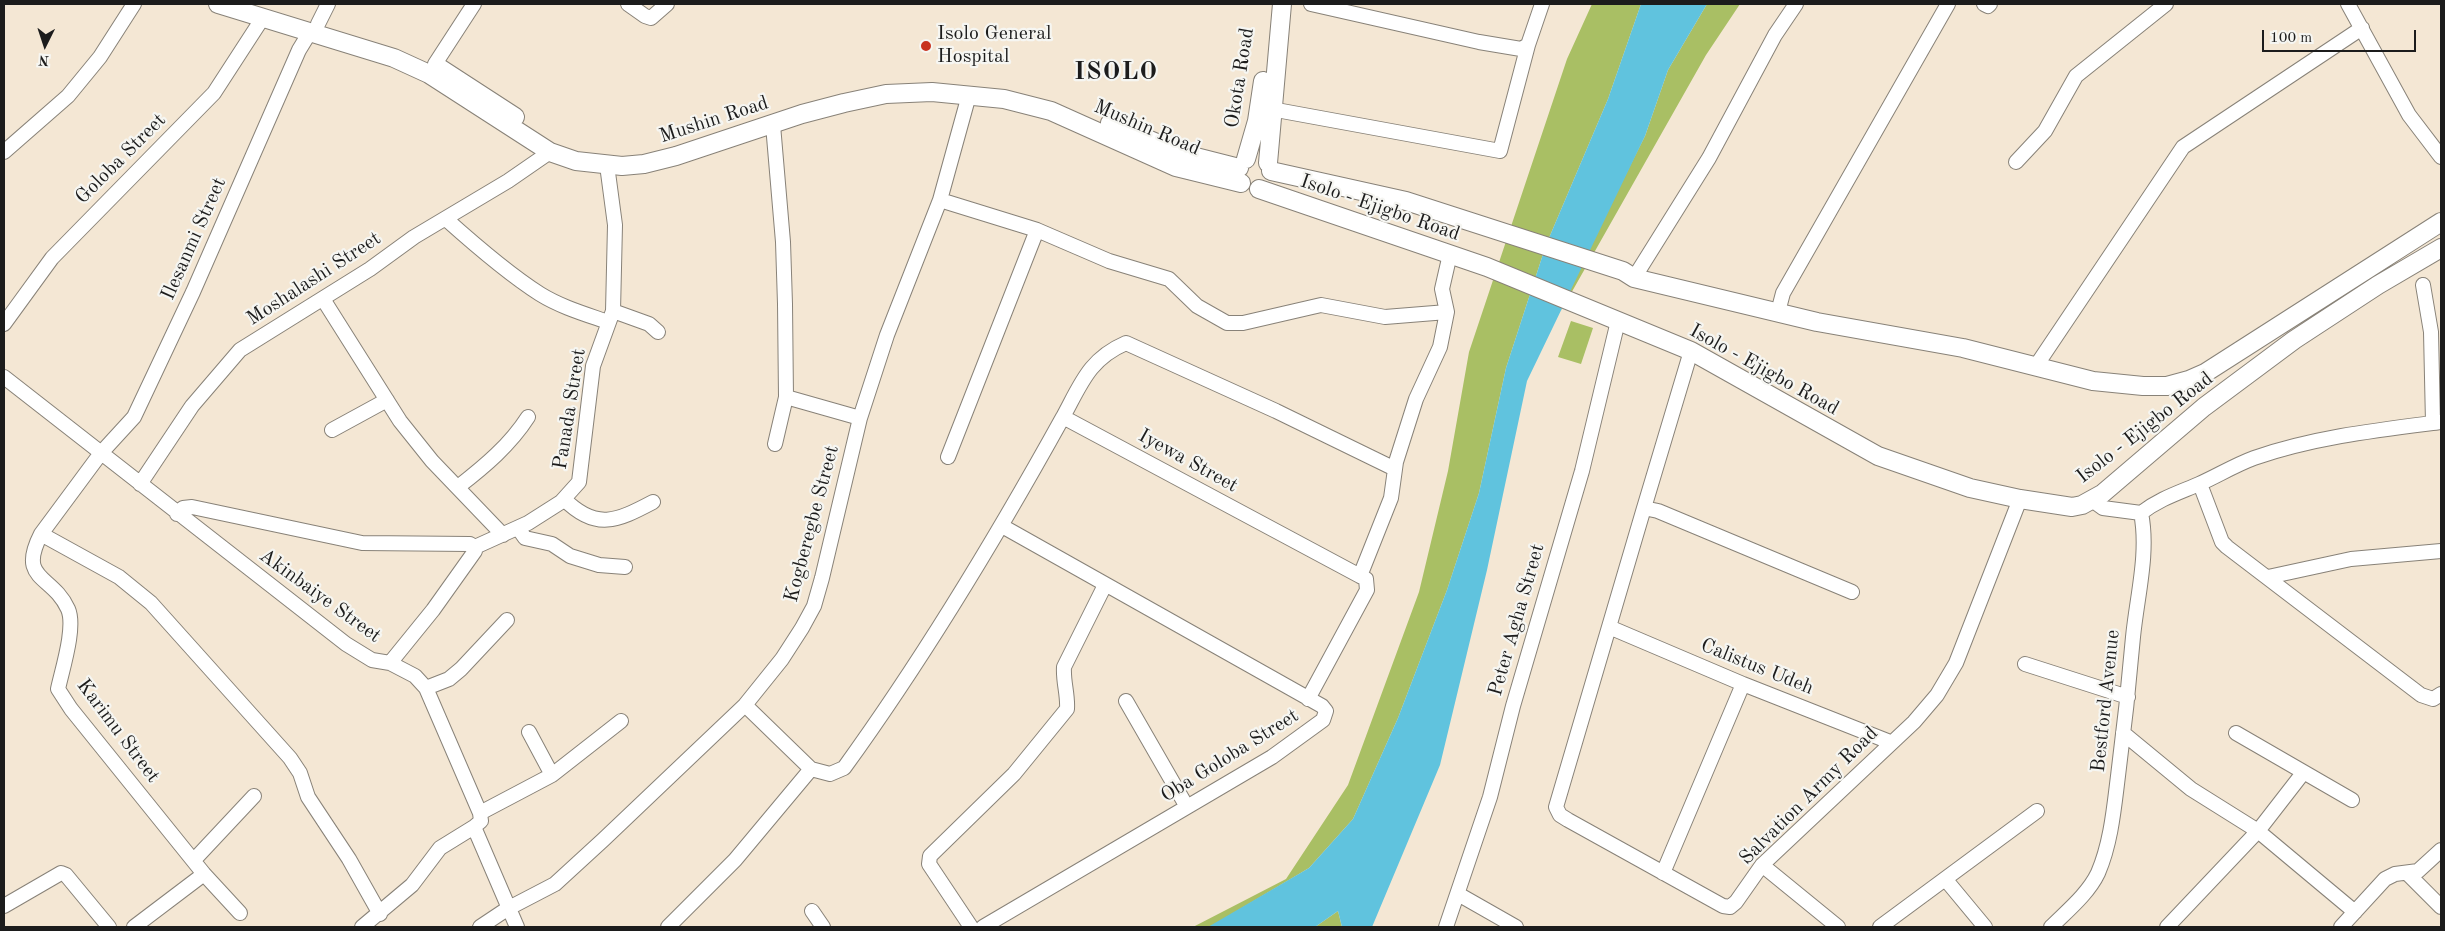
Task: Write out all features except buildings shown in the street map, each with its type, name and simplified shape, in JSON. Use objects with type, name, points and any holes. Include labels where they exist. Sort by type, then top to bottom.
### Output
[{"type":"main road","name":"Mushin Road","points":[[218,4],[258,11],[314,28],[397,48],[435,64],[554,141],[603,155],[623,157],[674,146],[843,91],[866,87],[932,83],[1006,87],[1094,117],[1180,154],[1242,170]]},
{"type":"main road","name":"Okota Road","points":[[1242,170],[1257,121],[1272,4]]},
{"type":"main road","points":[[1270,167],[1256,157],[1242,170],[1250,189],[1260,189],[1267,184],[1270,167],[1271,109],[1282,4]]},
{"type":"main road","name":"Mushin Road","points":[[314,28],[394,58],[429,74],[550,152],[576,161],[607,165],[644,164],[773,125],[817,109],[886,94],[932,92],[1004,100],[1051,111],[1176,167],[1242,170]]},
{"type":"main road","name":"Isolo - Ejigbo Road","points":[[1270,167],[1406,201],[1628,274],[1817,322],[1963,348],[2093,381],[2143,386],[2167,386],[2205,373],[2441,222]]},
{"type":"main road","name":"Isolo - Ejigbo Road","points":[[1260,189],[1487,267],[1691,351],[1878,456],[1944,480],[2020,499],[2072,507],[2092,500],[2102,494],[2218,397],[2294,340],[2378,285],[2441,248]]},
{"type":"main road","points":[[2205,373],[2218,397]]},
{"type":"street","points":[[4,152],[68,96],[100,56],[134,4]]},
{"type":"street","name":"Ilesanmi Street","points":[[101,453],[134,417],[193,292],[299,50],[328,4]]},
{"type":"street","points":[[435,64],[474,4]]},
{"type":"street","points":[[628,4],[651,18],[667,4]]},
{"type":"street","points":[[1311,4],[1479,42],[1521,49],[1528,45]]},
{"type":"street","points":[[1271,109],[1500,151],[1528,45],[1542,4]]},
{"type":"street","points":[[1628,274],[1709,158],[1774,35],[1796,4]]},
{"type":"street","points":[[1778,312],[1783,293],[1948,4]]},
{"type":"street","points":[[1984,4],[1988,6],[1990,4]]},
{"type":"street","points":[[2016,162],[2045,131],[2076,76],[2166,4]]},
{"type":"street","points":[[2348,4],[2409,115],[2441,156]]},
{"type":"street","name":"Goloba Street","points":[[4,324],[52,258],[214,93],[258,11]]},
{"type":"street","points":[[2036,366],[2183,147],[2362,28]]},
{"type":"street","name":"Kogberegbe Street","points":[[480,927],[507,909],[555,884],[745,706],[782,659],[814,606],[860,418],[887,335],[940,200],[969,95]]},
{"type":"street","points":[[773,125],[783,242],[786,397],[775,444]]},
{"type":"street","name":"Moshalashi Street","points":[[140,484],[192,406],[240,350],[323,299],[414,237],[508,181],[550,152]]},
{"type":"street","name":"Panada Street","points":[[475,547],[518,528],[564,499],[579,482],[582,473],[593,366],[611,316],[615,225],[607,165]]},
{"type":"street","points":[[940,200],[1037,230],[1109,261],[1169,279],[1197,306],[1227,323],[1243,323],[1321,305],[1385,316],[1447,312]]},
{"type":"street","points":[[446,219],[468,239],[540,294],[569,309],[649,324],[658,332]]},
{"type":"street","points":[[948,457],[1037,230]]},
{"type":"street","points":[[1308,699],[1367,590],[1366,579],[1360,576],[1391,498],[1395,469],[1416,399],[1440,347],[1447,312],[1442,289],[1450,254]]},
{"type":"street","points":[[2092,500],[2103,508],[2141,513],[2158,500],[2200,484],[2252,459],[2291,447],[2348,435],[2437,422],[2431,332],[2423,285]]},
{"type":"street","points":[[323,299],[400,421],[432,461],[503,535]]},
{"type":"street","name":"Peter Agha Street","points":[[1446,927],[1490,798],[1513,706],[1582,471],[1612,318]]},
{"type":"street","points":[[745,706],[811,769],[830,774],[844,768],[919,660],[1002,526],[1090,367],[1113,349],[1126,343],[1276,411],[1395,469]]},
{"type":"street","points":[[1609,627],[1691,351]]},
{"type":"street","name":"Akinbaiye Street","points":[[4,377],[177,514],[346,644],[372,660],[390,663],[415,676],[426,688],[480,813]]},
{"type":"street","points":[[786,397],[860,418]]},
{"type":"street","points":[[332,430],[387,400]]},
{"type":"street","points":[[458,486],[487,465],[500,450],[515,438],[528,417]]},
{"type":"street","name":"Iyewa Street","points":[[1063,417],[1360,576]]},
{"type":"street","name":"Karimu Street","points":[[101,453],[41,534],[34,548],[32,562],[37,574],[56,592],[68,610],[70,630],[58,689],[71,709],[204,874],[240,913]]},
{"type":"street","points":[[2200,484],[2222,542],[2232,553],[2268,577],[2421,695],[2433,699],[2441,694]]},
{"type":"street","points":[[564,499],[583,514],[605,522],[636,511],[652,502]]},
{"type":"street","name":"Salvation Army Road","points":[[1609,627],[1556,807],[1560,815],[1568,820],[1723,906],[1730,906],[1736,902],[1762,866],[1890,742],[1914,722],[1937,695],[1956,663],[2020,499]]},
{"type":"street","points":[[177,514],[183,508],[192,507],[362,543],[470,544],[475,547],[475,552],[433,610],[390,663]]},
{"type":"street","points":[[1644,508],[1658,512],[1852,592]]},
{"type":"street","name":"Bestford Avenue","points":[[2051,927],[2085,893],[2097,874],[2104,857],[2112,821],[2128,697],[2144,540],[2141,513]]},
{"type":"street","name":"Oba Goloba Street","points":[[983,927],[1272,757],[1323,720],[1326,711],[1322,706],[1002,526]]},
{"type":"street","points":[[518,528],[525,538],[552,544],[570,556],[599,565],[625,567]]},
{"type":"street","points":[[41,534],[119,577],[150,603],[290,758],[300,773],[308,797],[349,859],[380,914]]},
{"type":"street","points":[[2268,577],[2351,559],[2441,551]]},
{"type":"street","points":[[971,927],[929,864],[930,856],[1014,774],[1067,710],[1068,696],[1063,681],[1064,667],[1105,585]]},
{"type":"street","points":[[426,688],[449,679],[461,669],[507,620]]},
{"type":"street","name":"Calistus Udeh","points":[[1609,627],[1743,684],[1890,742]]},
{"type":"street","points":[[2025,664],[2128,697]]},
{"type":"street","points":[[1663,873],[1743,684]]},
{"type":"street","points":[[1126,701],[1187,807]]},
{"type":"street","points":[[362,927],[380,914],[412,884],[440,848],[474,827],[480,821],[480,813],[552,775],[621,721]]},
{"type":"street","points":[[529,732],[552,775]]},
{"type":"street","points":[[2123,733],[2191,789],[2258,831],[2355,912]]},
{"type":"street","points":[[2236,733],[2352,800]]},
{"type":"street","points":[[668,927],[735,860],[811,769]]},
{"type":"street","points":[[2167,927],[2258,831],[2303,773]]},
{"type":"street","points":[[194,860],[254,796]]},
{"type":"street","points":[[1880,927],[2037,811]]},
{"type":"street","points":[[474,827],[516,927]]},
{"type":"street","points":[[2341,927],[2385,879],[2395,874],[2408,874],[2426,866],[2441,850]]},
{"type":"street","points":[[1762,866],[1838,927]]},
{"type":"street","points":[[4,906],[61,873],[66,875],[109,927]]},
{"type":"street","points":[[134,927],[204,874]]},
{"type":"street","points":[[2408,874],[2441,907]]},
{"type":"street","points":[[1946,880],[1985,927]]},
{"type":"street","points":[[1458,894],[1516,927]]},
{"type":"street","points":[[812,911],[822,927]]},
{"type":"green space","points":[[1592,4],[1641,4],[1608,99],[1546,245],[1506,368],[1479,493],[1447,590],[1398,718],[1353,819],[1309,868],[1210,927],[1193,927],[1286,879],[1348,785],[1419,592],[1448,471],[1469,352],[1567,59]]},
{"type":"green space","points":[[1707,4],[1740,4],[1706,55],[1561,311],[1588,249],[1645,136],[1668,70]]},
{"type":"green space","points":[[1571,321],[1593,328],[1581,364],[1558,357]]},
{"type":"green space","points":[[1338,911],[1342,927],[1315,927]]},
{"type":"water","points":[[1641,4],[1707,4],[1668,70],[1645,136],[1527,381],[1487,570],[1440,765],[1372,927],[1342,927],[1338,911],[1315,927],[1208,927],[1309,868],[1353,819],[1398,718],[1447,590],[1479,493],[1506,368],[1546,245],[1608,99]]},
{"type":"place","name":"Isolo General Hospital","points":[[926,46]]},
{"type":"district","name":"ISOLO","points":[[1116,72]]}]
